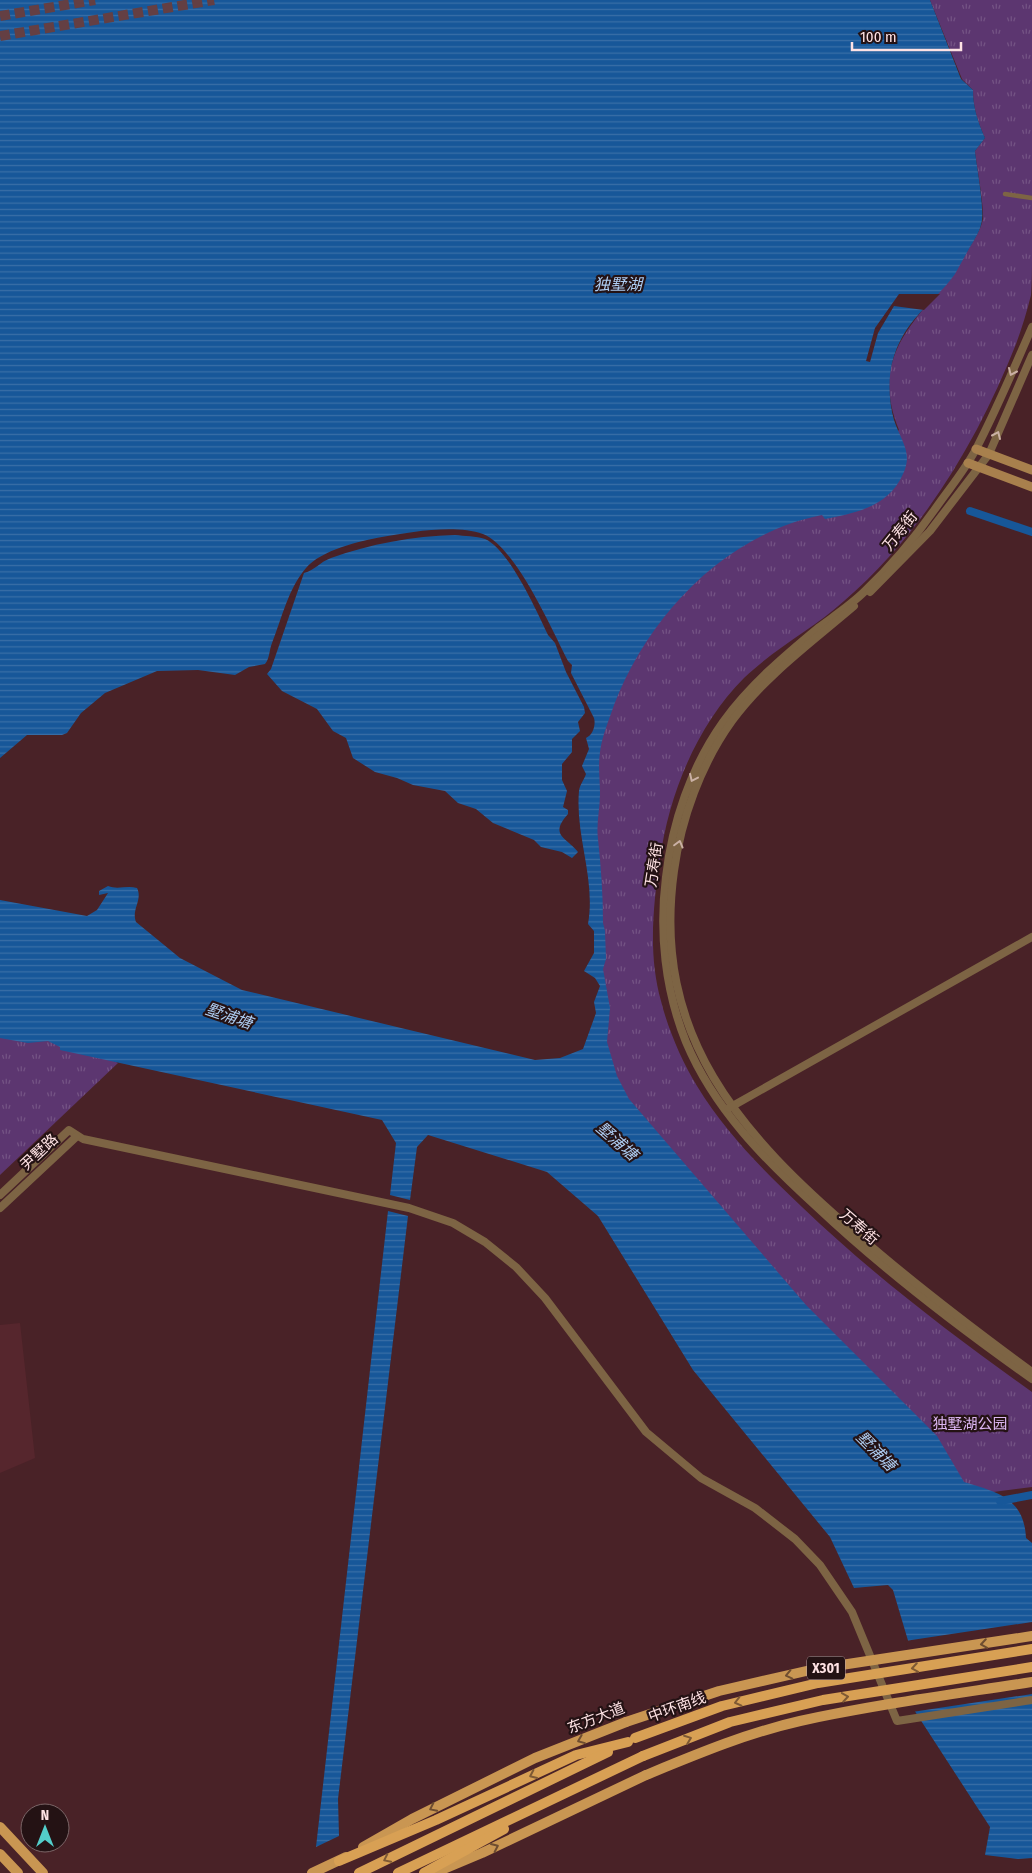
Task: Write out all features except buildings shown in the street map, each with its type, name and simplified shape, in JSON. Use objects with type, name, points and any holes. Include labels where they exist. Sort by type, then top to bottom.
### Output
[{"type":"highway","name":"中环南线","points":[[359,1873],[632,1740],[722,1706],[818,1683],[1032,1650]]},
{"type":"highway","points":[[398,1873],[643,1756],[730,1722],[824,1700],[1032,1667]]},
{"type":"highway","points":[[339,1861],[436,1820],[576,1756],[632,1740]]},
{"type":"highway","points":[[424,1873],[473,1848],[558,1797]]},
{"type":"main road","points":[[976,449],[1032,470]]},
{"type":"main road","points":[[968,463],[1032,487]]},
{"type":"main road","name":"东方大道","points":[[312,1873],[339,1861],[412,1819],[535,1758],[626,1722],[719,1692],[815,1669],[1032,1636]]},
{"type":"main road","points":[[434,1873],[482,1853],[646,1775],[720,1745],[799,1721],[892,1703],[1032,1682]]},
{"type":"main road","points":[[0,1828],[43,1873]]},
{"type":"main road","points":[[0,1854],[18,1873]]},
{"type":"street","points":[[1005,194],[1032,198]]},
{"type":"street","name":"万寿街","points":[[1032,327],[976,449],[920,531],[863,593],[782,659],[744,697],[722,724],[692,779],[678,811],[668,854],[663,900],[663,934],[673,1002],[686,1042],[702,1075],[728,1109],[775,1169],[846,1234],[929,1305],[1032,1379]]},
{"type":"street","name":"万寿街","points":[[1032,355],[989,454],[930,531],[894,570],[778,671],[749,699],[718,743],[691,801],[676,852],[671,895],[671,947],[680,1000],[691,1034],[728,1109],[814,1198],[977,1333],[1032,1372]]},
{"type":"street","points":[[728,1109],[1032,937]]},
{"type":"street","name":"尹墅路","points":[[0,1195],[69,1130],[76,1137],[0,1208]]},
{"type":"street","points":[[76,1137],[409,1208],[453,1223],[485,1242],[516,1267],[545,1298],[646,1432],[701,1478],[755,1508],[795,1539],[814,1559],[852,1612],[897,1721],[1032,1700]]},
{"type":"shaded area","points":[[20,1323],[35,1458],[0,1473],[0,1325]]},
{"type":"green space","name":"独墅湖公园","points":[[930,0],[1032,0],[1032,274],[1031,295],[1026,313],[1016,344],[984,415],[966,450],[923,515],[899,546],[844,601],[820,621],[768,657],[744,678],[712,717],[699,739],[678,786],[664,834],[655,895],[653,948],[654,966],[661,1001],[676,1045],[697,1086],[732,1135],[787,1193],[857,1257],[972,1349],[1032,1392],[1032,1487],[993,1492],[971,1500],[597,1071],[604,1005],[595,842],[598,747],[624,673],[673,599],[713,563],[899,430],[890,400],[890,374],[896,352],[907,331],[968,250],[982,223],[982,205],[975,151],[985,138],[976,114],[973,90],[962,79]]},
{"type":"green space","points":[[0,1026],[93,1051],[118,1063],[0,1175]]},
{"type":"water","name":"独墅湖","points":[[0,0],[930,0],[961,79],[973,90],[976,114],[985,138],[975,151],[982,220],[976,237],[955,274],[911,324],[897,348],[892,363],[890,384],[891,406],[894,420],[906,449],[907,463],[900,480],[886,497],[877,503],[847,514],[825,519],[822,515],[787,525],[753,540],[723,560],[694,584],[669,611],[647,640],[629,672],[614,705],[599,757],[598,833],[606,959],[603,969],[610,1008],[607,1042],[617,1076],[629,1099],[806,1305],[937,1436],[964,1482],[997,1493],[1006,1498],[1020,1513],[1026,1538],[1032,1543],[1032,1858],[1018,1859],[985,1855],[990,1827],[905,1696],[947,1692],[943,1660],[912,1654],[893,1590],[888,1585],[854,1588],[830,1537],[693,1370],[598,1216],[547,1172],[428,1135],[417,1147],[410,1200],[390,1195],[396,1143],[382,1120],[60,1050],[60,1047],[48,1041],[28,1043],[0,1038],[0,900],[87,916],[97,910],[108,893],[99,895],[99,891],[108,886],[115,888],[137,888],[139,897],[135,913],[136,922],[180,958],[242,990],[535,1060],[560,1058],[583,1049],[596,1013],[594,1002],[600,986],[595,978],[584,971],[594,953],[594,931],[588,924],[590,907],[588,874],[579,808],[579,791],[586,774],[582,766],[589,749],[586,738],[593,730],[594,718],[571,673],[572,665],[568,661],[532,591],[508,555],[495,542],[483,534],[446,529],[419,531],[363,541],[331,551],[306,568],[294,585],[265,664],[249,667],[235,675],[198,670],[157,671],[105,693],[81,713],[67,733],[62,735],[27,735],[0,758]]},
{"type":"water","points":[[455,535],[485,539],[494,545],[513,568],[548,635],[555,643],[566,672],[584,707],[585,713],[578,722],[580,731],[572,739],[572,752],[562,764],[562,780],[567,791],[563,807],[568,810],[568,814],[562,821],[560,832],[578,852],[572,858],[562,852],[541,847],[534,840],[493,823],[476,809],[458,803],[445,791],[413,785],[375,772],[353,758],[346,738],[333,731],[317,709],[282,691],[267,674],[271,669],[304,573],[331,558],[376,545],[408,539]]},
{"type":"water","points":[[388,1211],[408,1216],[338,1799],[339,1836],[316,1847]]},
{"type":"pier","points":[[899,294],[940,294],[924,310],[894,306],[878,333],[870,362],[866,361],[875,328]]},
{"type":"pier","points":[[1032,1622],[1032,1694],[912,1712],[903,1697],[904,1694],[945,1690],[941,1662],[911,1657],[905,1641]]},
{"type":"waterway","points":[[970,511],[1032,532]]},
{"type":"waterway","points":[[1000,1501],[1032,1495]]},
{"type":"tunnel","points":[[0,16],[95,0]]},
{"type":"tunnel","points":[[0,36],[214,0]]},
{"type":"water label","name":"墅浦塘","points":[[229,1016]]},
{"type":"water label","name":"墅浦塘","points":[[617,1141]]},
{"type":"water label","name":"墅浦塘","points":[[876,1451]]}]
